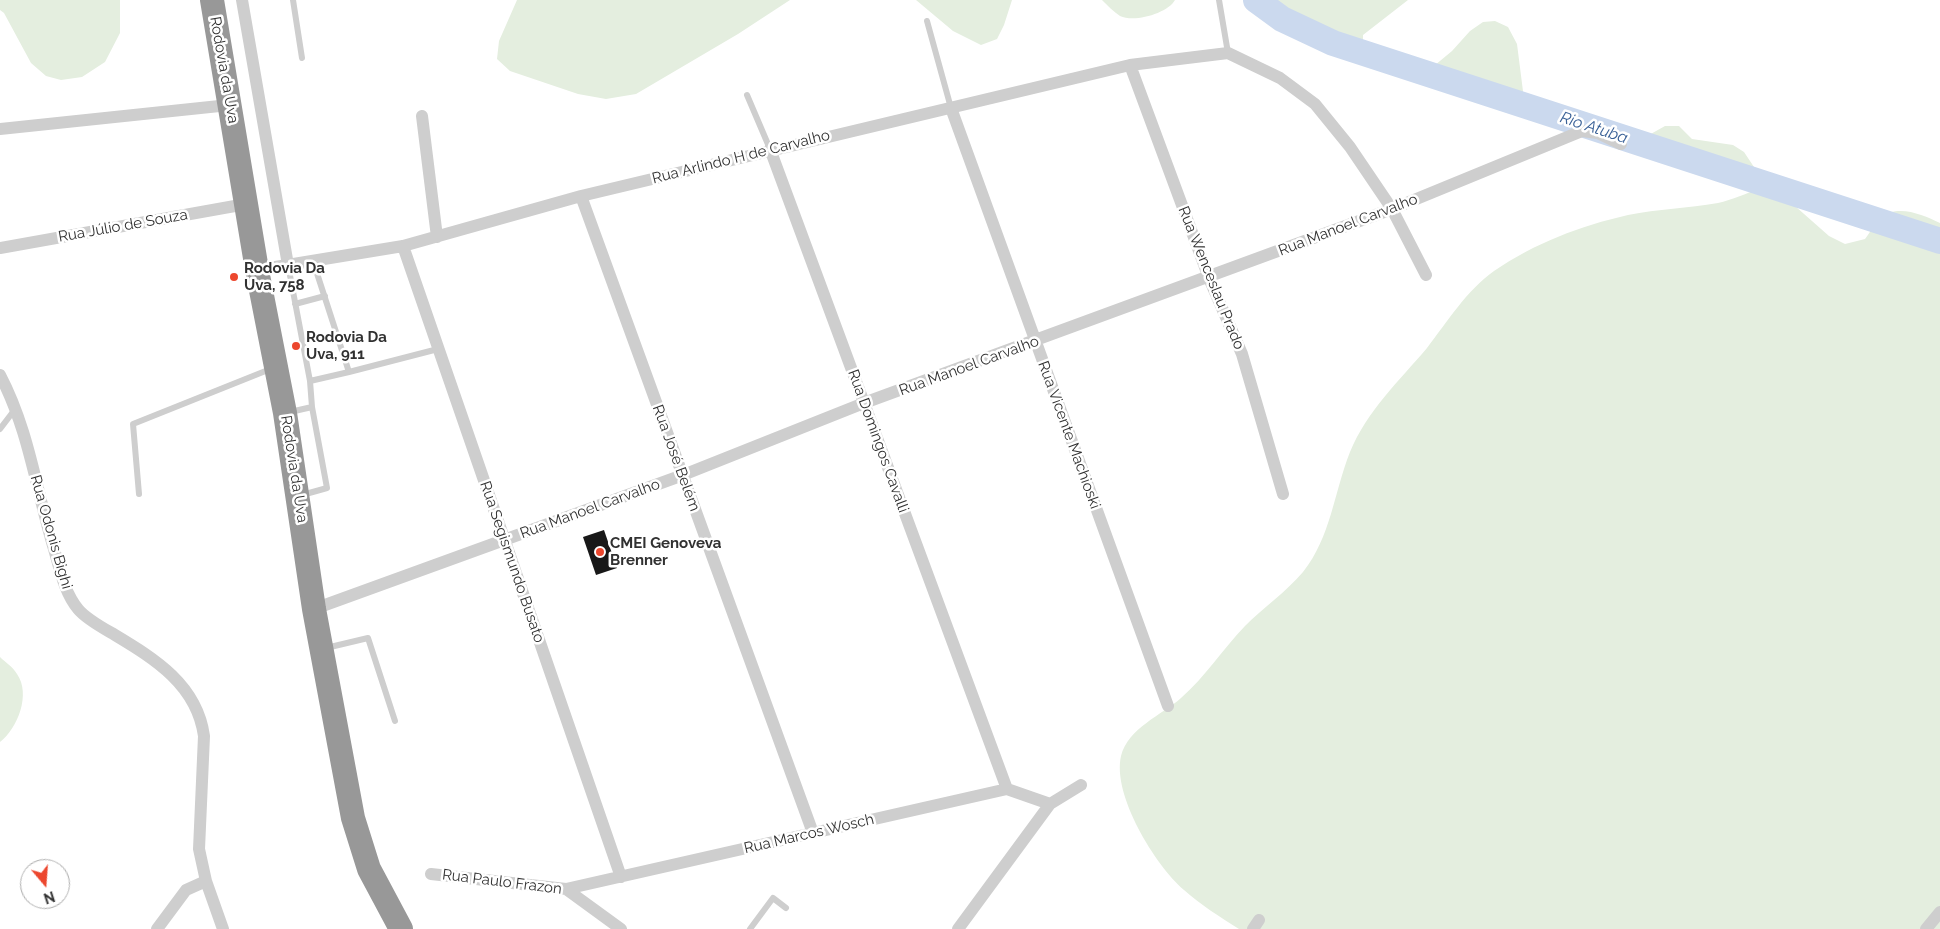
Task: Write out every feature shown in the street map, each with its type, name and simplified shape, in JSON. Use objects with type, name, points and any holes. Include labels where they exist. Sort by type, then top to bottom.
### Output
[{"type":"highway","name":"Rodovia da Uva","points":[[212,0],[257,270],[285,413],[314,608],[353,818],[369,869],[401,929]]},
{"type":"street","points":[[242,0],[288,265]]},
{"type":"street","points":[[1228,54],[1280,78],[1315,104],[1350,147],[1392,209],[1426,275]]},
{"type":"street","name":"Rua Arlindo H de Carvalho","points":[[257,270],[403,246],[581,196],[770,149],[1130,65],[1228,54]]},
{"type":"street","name":"Rua Wenceslau Prado","points":[[1130,65],[1209,278],[1242,354],[1283,494]]},
{"type":"street","points":[[0,129],[229,105]]},
{"type":"street","name":"Rua Vicente Machioski","points":[[950,108],[1168,706]]},
{"type":"street","points":[[422,116],[437,237]]},
{"type":"street","name":"Rua Manoel Carvalho","points":[[314,608],[682,475],[864,403],[1209,278],[1392,209],[1582,131],[1598,133],[1621,144]]},
{"type":"street","name":"Rua Domingos Cavalli","points":[[770,149],[1007,788]]},
{"type":"street","name":"Rua José Belém","points":[[581,196],[813,833]]},
{"type":"street","name":"Rua Júlio de Souza","points":[[0,248],[246,204]]},
{"type":"street","name":"Rua Segismundo Busato","points":[[403,246],[621,877]]},
{"type":"street","name":"Rua Odonis Bighi","points":[[0,375],[16,408],[67,592],[78,610],[163,665],[189,696],[202,718],[204,736],[200,849],[206,881],[223,929]]},
{"type":"street","points":[[958,929],[1050,804],[1081,785]]},
{"type":"street","points":[[1007,788],[1050,804]]},
{"type":"street","name":"Rua Marcos Wosch","points":[[566,889],[1007,788]]},
{"type":"street","name":"Rua Paulo Frazon","points":[[431,874],[566,889],[621,929]]},
{"type":"street","points":[[157,929],[186,890],[206,881]]},
{"type":"street","points":[[1926,929],[1940,912]]},
{"type":"lane","points":[[292,0],[302,58]]},
{"type":"lane","points":[[1220,0],[1228,54]]},
{"type":"lane","points":[[927,21],[950,108]]},
{"type":"lane","name":"Rua Domingos Cavalli","points":[[747,95],[770,149]]},
{"type":"lane","points":[[313,261],[326,296],[349,372]]},
{"type":"lane","points":[[288,265],[310,381],[312,407],[327,488],[298,496]]},
{"type":"lane","points":[[295,304],[326,296]]},
{"type":"lane","points":[[310,381],[438,349]]},
{"type":"lane","points":[[139,494],[133,424],[276,366]]},
{"type":"lane","points":[[285,413],[312,407]]},
{"type":"lane","points":[[0,429],[16,408]]},
{"type":"lane","points":[[322,649],[368,638],[395,721]]},
{"type":"lane","points":[[750,929],[773,898],[786,908]]},
{"type":"green space","points":[[0,0],[120,0],[120,33],[105,62],[82,77],[61,80],[46,76],[31,63],[4,13],[0,10]]},
{"type":"green space","points":[[517,0],[790,0],[738,34],[636,94],[606,99],[578,94],[510,71],[497,59],[499,41]]},
{"type":"green space","points":[[916,0],[1012,0],[1004,25],[997,39],[981,45],[953,31]]},
{"type":"green space","points":[[1102,0],[1175,0],[1166,9],[1150,16],[1126,18],[1120,16]]},
{"type":"green space","points":[[1260,0],[1408,0],[1363,35],[1363,56],[1310,36]]},
{"type":"green space","points":[[1495,21],[1508,27],[1517,44],[1525,107],[1423,75],[1452,51],[1470,31],[1483,22]]},
{"type":"green space","points":[[1665,126],[1679,126],[1692,139],[1733,145],[1744,152],[1754,167],[1764,177],[1753,171],[1640,140]]},
{"type":"green space","points":[[1764,177],[1829,236],[1845,244],[1865,239],[1881,217],[1895,211],[1911,212],[1940,223],[1940,929],[1239,929],[1204,906],[1173,879],[1149,847],[1138,828],[1123,790],[1120,772],[1121,756],[1125,746],[1138,730],[1190,690],[1245,626],[1303,572],[1320,544],[1326,529],[1350,452],[1374,410],[1427,348],[1475,287],[1494,271],[1525,252],[1593,224],[1628,215],[1718,203],[1761,188]]},
{"type":"green space","points":[[0,657],[15,671],[21,682],[23,701],[17,720],[0,742]]},
{"type":"building","points":[[604,530],[617,568],[596,575],[583,537]]},
{"type":"waterway","name":"Rio Atuba","points":[[1256,0],[1282,19],[1333,43],[1940,241]]},
{"type":"place","name":"Rodovia Da Uva, 758","points":[[234,277]]},
{"type":"place","name":"Rodovia Da Uva, 911","points":[[296,346]]},
{"type":"place","name":"CMEI Genoveva Brenner","points":[[600,552]]}]
